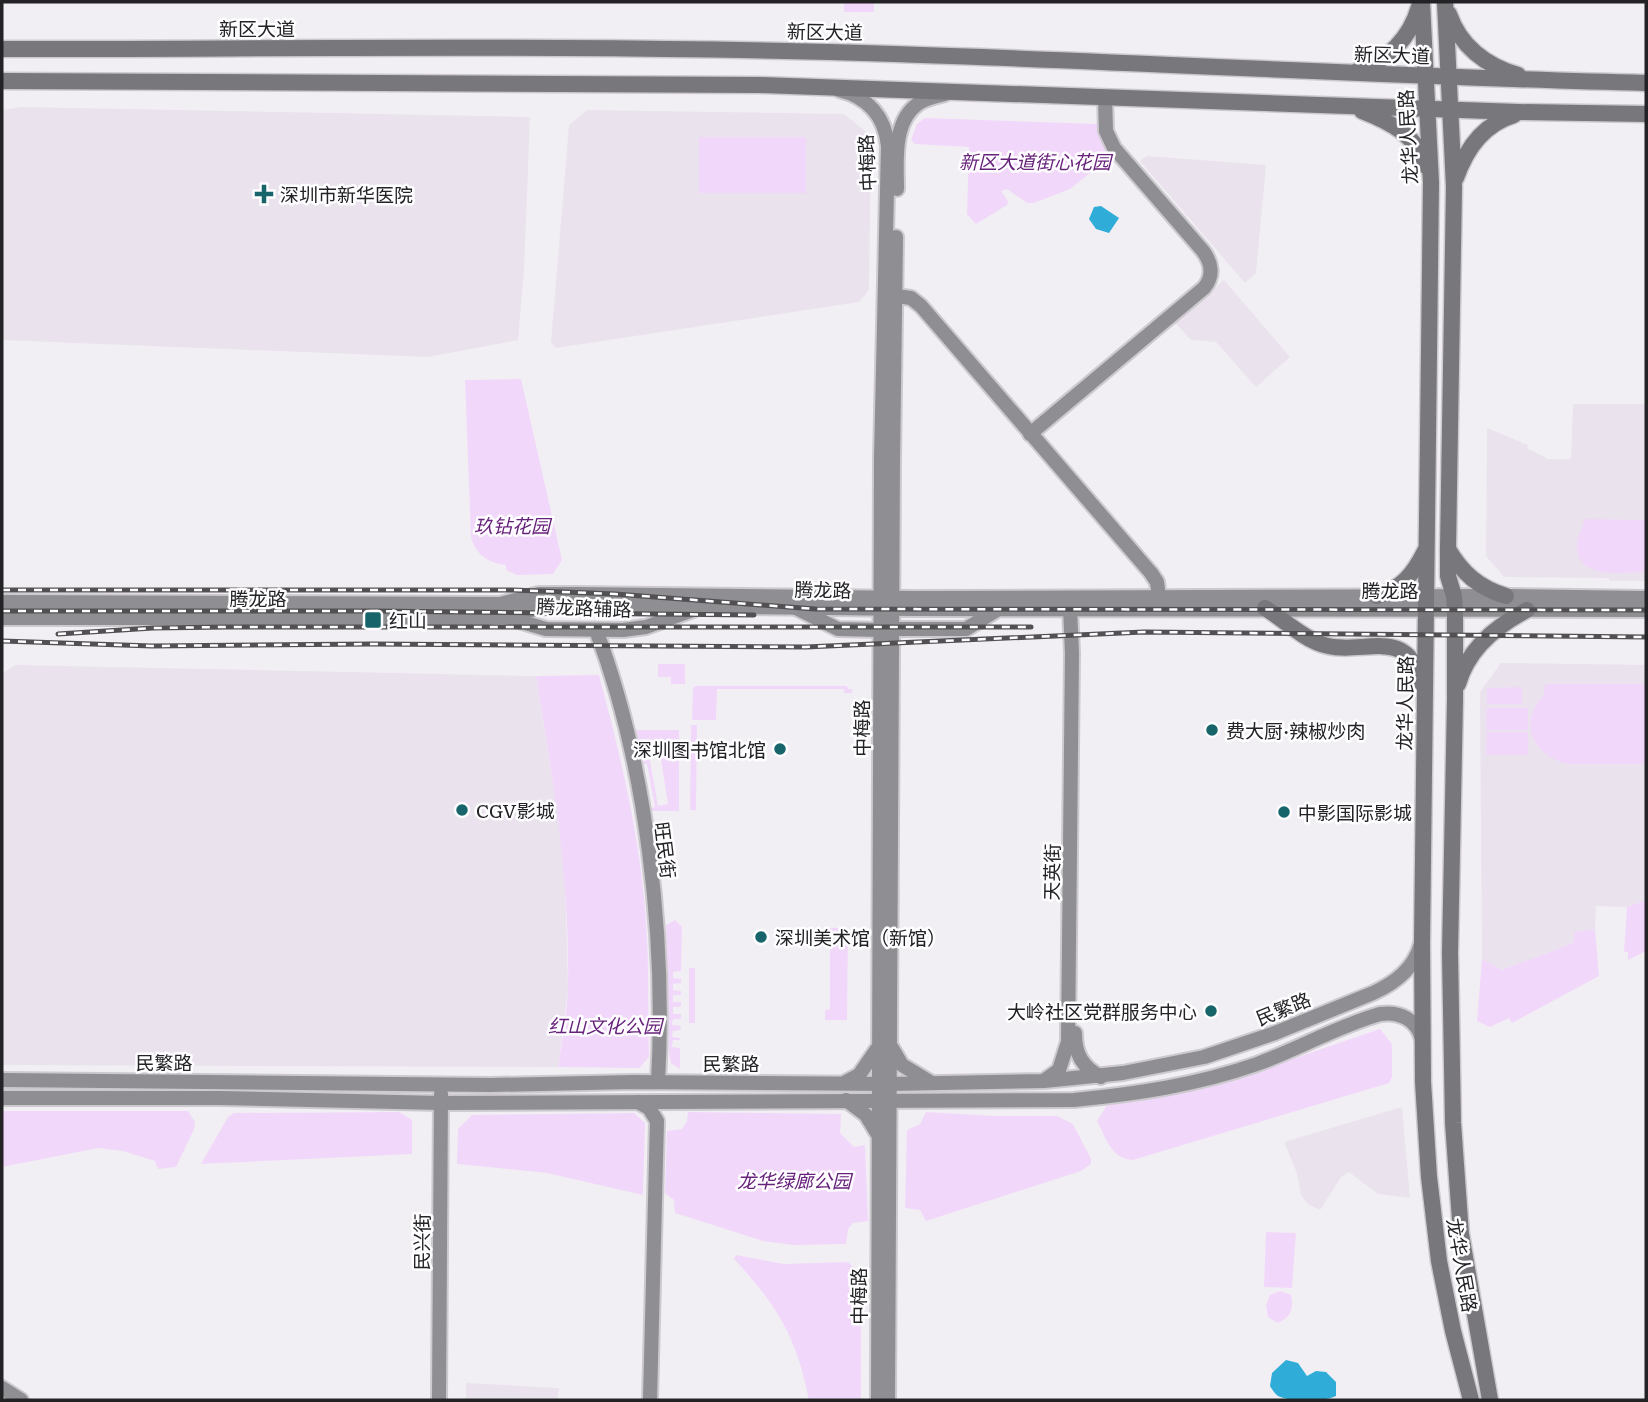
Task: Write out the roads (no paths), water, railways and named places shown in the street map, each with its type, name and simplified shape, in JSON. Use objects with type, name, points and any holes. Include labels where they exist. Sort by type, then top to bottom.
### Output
[{"type":"main road","points":[[1346,74],[1366,68],[1392,51],[1408,34],[1422,2]]},
{"type":"main road","name":"龙华人民路","points":[[1422,2],[1431,183],[1422,943],[1425,1132],[1433,1221],[1445,1294],[1471,1400]]},
{"type":"main road","points":[[1446,2],[1455,29],[1474,52],[1499,68],[1534,80]]},
{"type":"main road","name":"龙华人民路","points":[[1446,2],[1454,187],[1448,549],[1448,576],[1455,603],[1450,953],[1453,1123],[1461,1234],[1490,1400]]},
{"type":"main road","name":"新区大道","points":[[2,49],[752,51],[897,54],[1448,78],[1646,83]]},
{"type":"main road","points":[[2,82],[700,84],[1524,113],[1646,114]]},
{"type":"main road","name":"中梅路","points":[[831,88],[845,91],[868,103],[882,121],[887,137],[888,222],[883,332],[887,603],[884,1135],[888,1400]]},
{"type":"main road","name":"中梅路","points":[[887,603],[898,148],[909,112],[919,103],[953,91]]},
{"type":"main road","points":[[1030,433],[1204,288],[1210,277],[1209,261],[1203,251],[1114,148],[1106,131],[1105,97]]},
{"type":"main road","points":[[1345,106],[1389,123],[1409,137],[1426,163],[1431,183]]},
{"type":"main road","points":[[1454,187],[1461,165],[1480,135],[1502,119],[1524,113]]},
{"type":"main road","points":[[896,296],[911,298],[921,306],[1152,573],[1157,582],[1159,597]]},
{"type":"main road","points":[[1377,596],[1401,586],[1417,565],[1427,545]]},
{"type":"main road","points":[[1448,549],[1471,579],[1492,592],[1506,596]]},
{"type":"main road","name":"腾龙路","points":[[2,602],[500,604],[539,594],[575,594],[1070,608],[1265,608],[1455,603],[1527,610],[1646,610]]},
{"type":"main road","points":[[2,595],[28,602]]},
{"type":"main road","name":"腾龙路","points":[[996,604],[1159,597],[1377,596],[1426,603]]},
{"type":"main road","name":"腾龙路","points":[[1455,603],[1506,596],[1646,598]]},
{"type":"main road","name":"腾龙路","points":[[2,618],[503,617],[553,606],[795,608],[887,603]]},
{"type":"main road","points":[[795,608],[838,629],[966,629],[996,604]]},
{"type":"main road","name":"腾龙路辅路","points":[[503,617],[546,629],[634,629],[703,607]]},
{"type":"main road","name":"天英街","points":[[1044,1081],[1059,1070],[1068,1042],[1072,653],[1070,608]]},
{"type":"main road","points":[[1265,608],[1313,640],[1328,646],[1388,646],[1404,651],[1418,669],[1425,706]]},
{"type":"main road","points":[[1455,700],[1461,676],[1472,655],[1496,629],[1527,610]]},
{"type":"main road","points":[[2,632],[17,618]]},
{"type":"main road","name":"旺民街","points":[[596,629],[624,722],[646,839],[658,968],[658,1082]]},
{"type":"main road","name":"天英街","points":[[1072,653],[1081,709],[1075,1043],[1082,1062],[1101,1077]]},
{"type":"main road","name":"民繁路","points":[[2,1080],[436,1085],[658,1082],[935,1083],[1101,1077],[1164,1066],[1230,1049],[1373,993],[1402,976],[1416,957],[1422,943]]},
{"type":"main road","name":"民繁路","points":[[2,1098],[436,1102],[1074,1100],[1172,1087],[1257,1064],[1373,1016],[1387,1013],[1398,1014],[1410,1020],[1418,1028],[1422,1039]]},
{"type":"main road","points":[[844,1083],[859,1075],[885,1044],[902,1065],[915,1075],[935,1083]]},
{"type":"main road","name":"民兴街","points":[[436,1085],[439,1400]]},
{"type":"main road","points":[[845,1100],[854,1104],[884,1135],[902,1112],[911,1105],[924,1101]]},
{"type":"main road","points":[[637,1101],[649,1108],[657,1121],[650,1400]]},
{"type":"main road","points":[[657,1121],[666,1109],[680,1101]]},
{"type":"main road","name":"民兴街","points":[[429,1400],[436,1102]]},
{"type":"main road","name":"中梅路","points":[[878,1400],[884,1135]]},
{"type":"main road","points":[[2,1388],[21,1400]]},
{"type":"water","points":[[1101,206],[1119,218],[1109,233],[1096,229],[1089,219],[1094,207]]},
{"type":"water","points":[[1286,1360],[1298,1363],[1307,1376],[1316,1371],[1326,1372],[1336,1382],[1336,1396],[1307,1400],[1278,1396],[1270,1386],[1272,1373]]},
{"type":"railway","points":[[2,590],[513,590],[615,594],[815,609],[1646,610]]},
{"type":"railway","points":[[2,611],[754,615]]},
{"type":"railway","points":[[58,634],[227,627],[1031,627]]},
{"type":"railway","points":[[2,641],[152,646],[372,644],[806,647],[1144,632],[1646,637]]},
{"type":"place","name":"深圳市新华医院","points":[[264,194]]},
{"type":"place","name":"红山","points":[[373,620]]},
{"type":"place","name":"费大厨·辣椒炒肉","points":[[1212,730]]},
{"type":"place","name":"深圳图书馆北馆","points":[[780,749]]},
{"type":"place","name":"CGV影城","points":[[462,810]]},
{"type":"place","name":"中影国际影城","points":[[1284,812]]},
{"type":"place","name":"深圳美术馆（新馆）","points":[[761,937]]},
{"type":"place","name":"大岭社区党群服务中心","points":[[1211,1011]]},
{"type":"park label","name":"新区大道街心花园","points":[[1035,161]]},
{"type":"park label","name":"玖钻花园","points":[[512,525]]},
{"type":"park label","name":"红山文化公园","points":[[605,1025]]},
{"type":"park label","name":"龙华绿廊公园","points":[[794,1180]]}]
